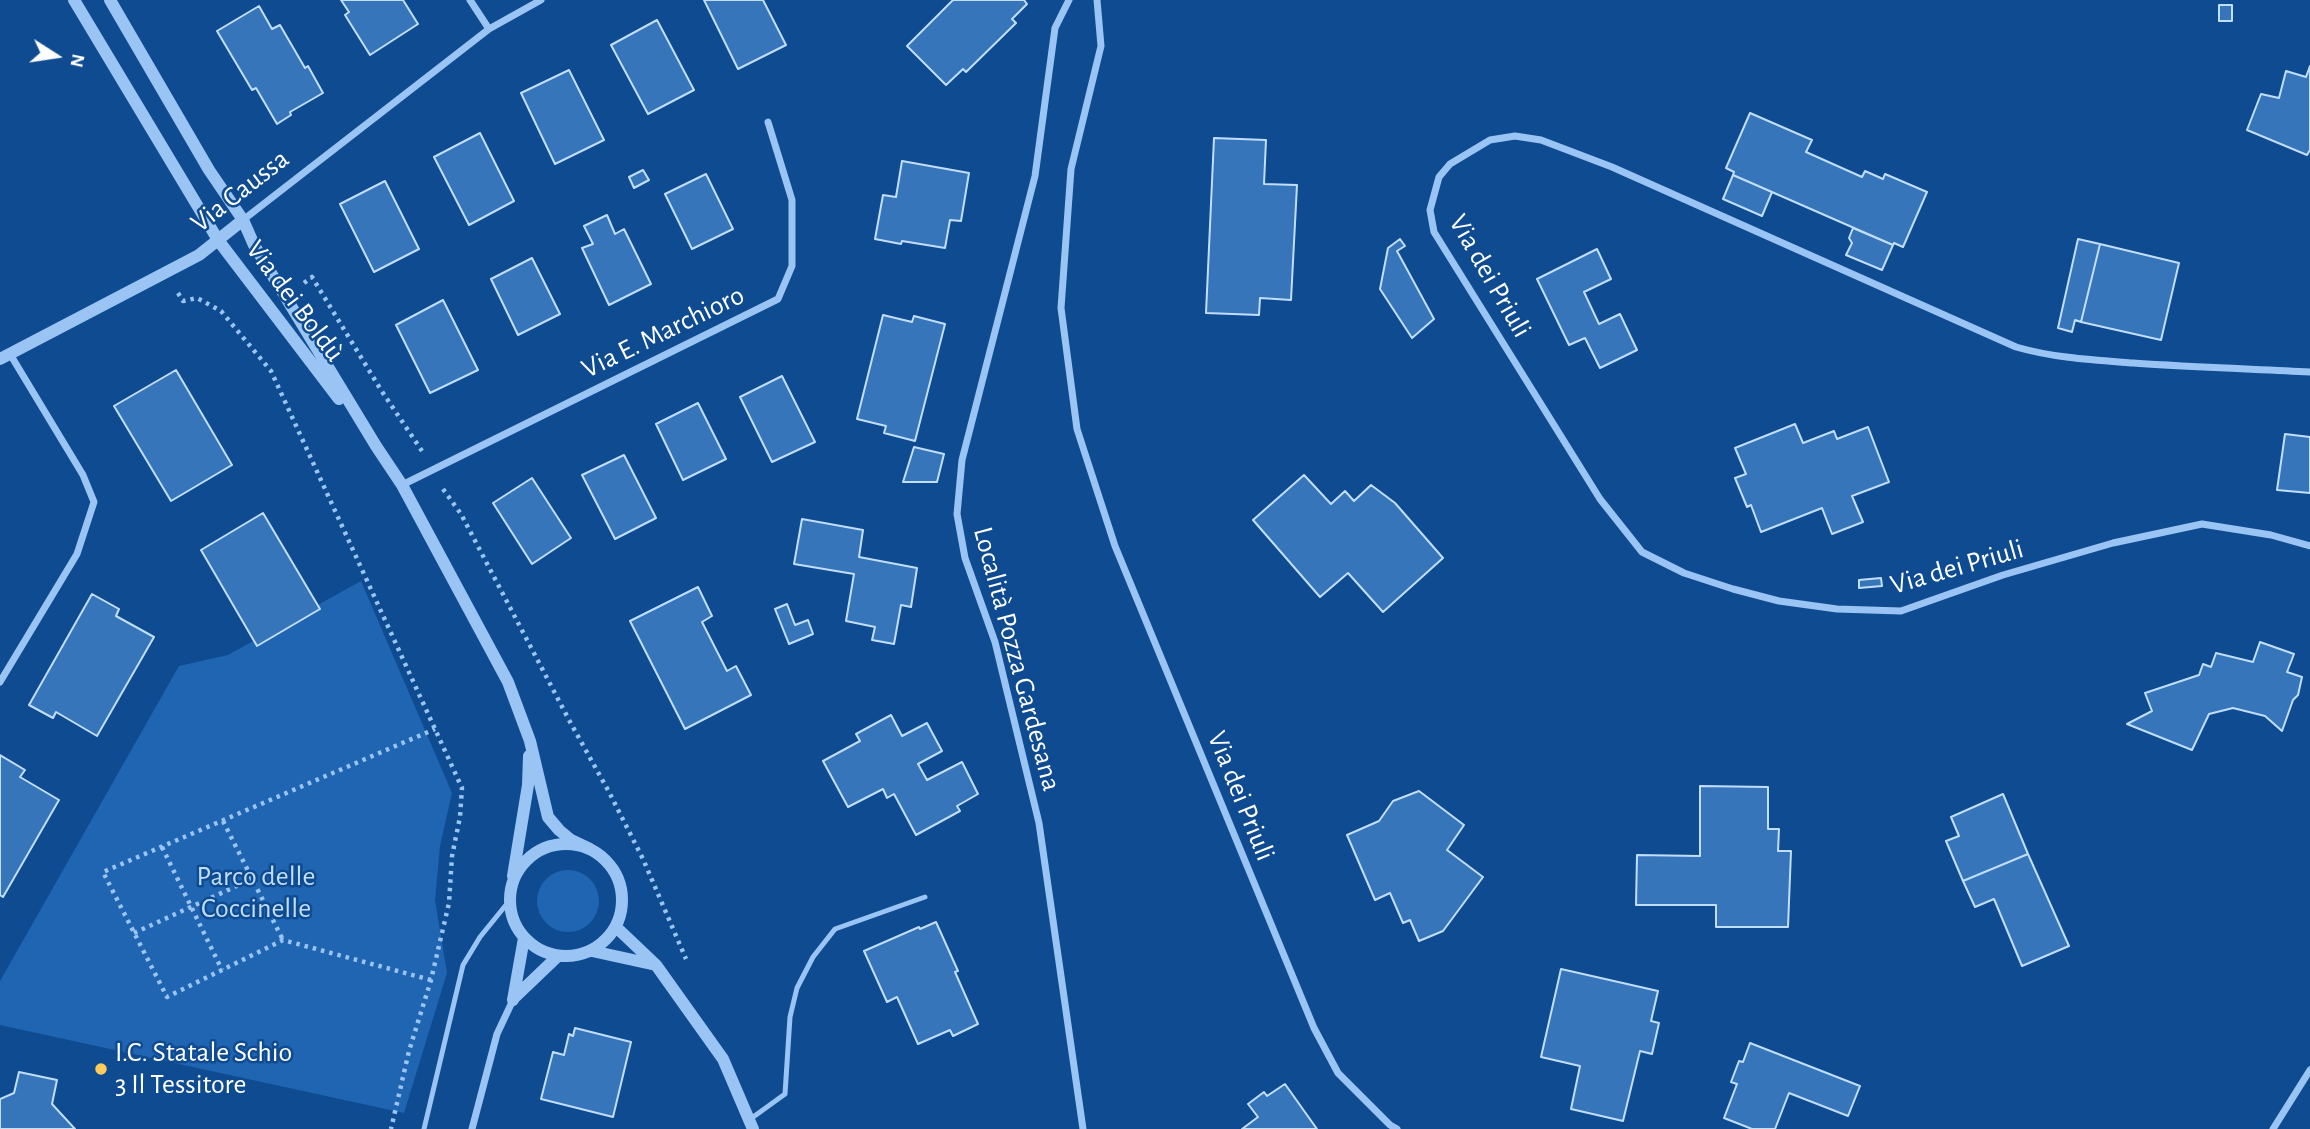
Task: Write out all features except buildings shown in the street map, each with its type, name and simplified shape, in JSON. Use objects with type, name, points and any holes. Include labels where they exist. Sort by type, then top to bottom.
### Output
[{"type":"street","name":"Via dei Boldù","points":[[75,0],[218,240],[376,446]]},
{"type":"street","name":"Via dei Boldù","points":[[110,0],[209,170],[243,220],[254,245],[402,485],[508,682],[530,741],[548,817],[559,831],[605,859],[616,873],[622,891],[622,909],[616,927]]},
{"type":"street","points":[[470,0],[489,29]]},
{"type":"street","name":"Via Caussa","points":[[5,356],[199,255],[489,29],[541,0]]},
{"type":"street","name":"Località Pozza Gardesana","points":[[1069,0],[1055,28],[1035,176],[962,460],[957,514],[965,558],[996,642],[1039,823],[1083,1129]]},
{"type":"street","name":"Via dei Priuli","points":[[1097,0],[1101,46],[1071,169],[1061,308],[1077,429],[1115,546],[1314,1028],[1338,1073],[1397,1129]]},
{"type":"street","name":"Via E. Marchioro","points":[[402,485],[778,299],[792,266],[792,200],[768,122]]},
{"type":"street","name":"Via dei Priuli","points":[[2310,372],[2072,358],[2015,347],[1612,167],[1541,140],[1516,136],[1490,140],[1450,164],[1438,177],[1430,210],[1434,232],[1600,499],[1642,552],[1684,573],[1779,601],[1838,609],[1901,611],[2003,575],[2101,547],[2202,524],[2310,546]]},
{"type":"street","points":[[0,682],[77,554],[94,502],[83,475],[5,356]]},
{"type":"street","name":"Via dei Boldù","points":[[524,938],[516,927],[510,895],[528,785],[530,741]]},
{"type":"street","points":[[510,895],[516,874],[540,850],[573,844],[590,849]]},
{"type":"street","points":[[472,1129],[497,1034],[513,1000],[524,938],[545,953],[576,956],[592,951],[606,940],[616,927],[656,965],[723,1059],[751,1124]]},
{"type":"street","points":[[592,951],[656,965]]},
{"type":"street","points":[[513,1000],[558,956]]},
{"type":"street","points":[[2273,1129],[2310,1070]]},
{"type":"lane","points":[[424,1129],[463,964],[510,895]]},
{"type":"lane","points":[[751,1124],[785,1094],[790,1017],[797,988],[813,957],[835,929],[925,897]]},
{"type":"path","points":[[168,272],[183,301],[197,298],[221,311],[271,371],[462,788],[460,817],[452,856],[449,903],[390,1129]]},
{"type":"path","points":[[431,980],[283,940],[167,998],[103,872],[435,729]]},
{"type":"path","points":[[223,821],[283,940]]},
{"type":"path","points":[[162,847],[222,970]]},
{"type":"path","points":[[134,933],[252,879]]},
{"type":"green space","name":"Parco delle Coccinelle","points":[[361,581],[452,793],[440,846],[435,900],[447,973],[404,1113],[0,1025],[0,981],[179,666],[228,655]]},
{"type":"green space","points":[[568,870],[590,879],[599,901],[590,923],[568,932],[546,923],[537,901],[546,879]]},
{"type":"place","name":"I.C. Statale Schio 3 Il Tessitore","points":[[101,1069]]}]
